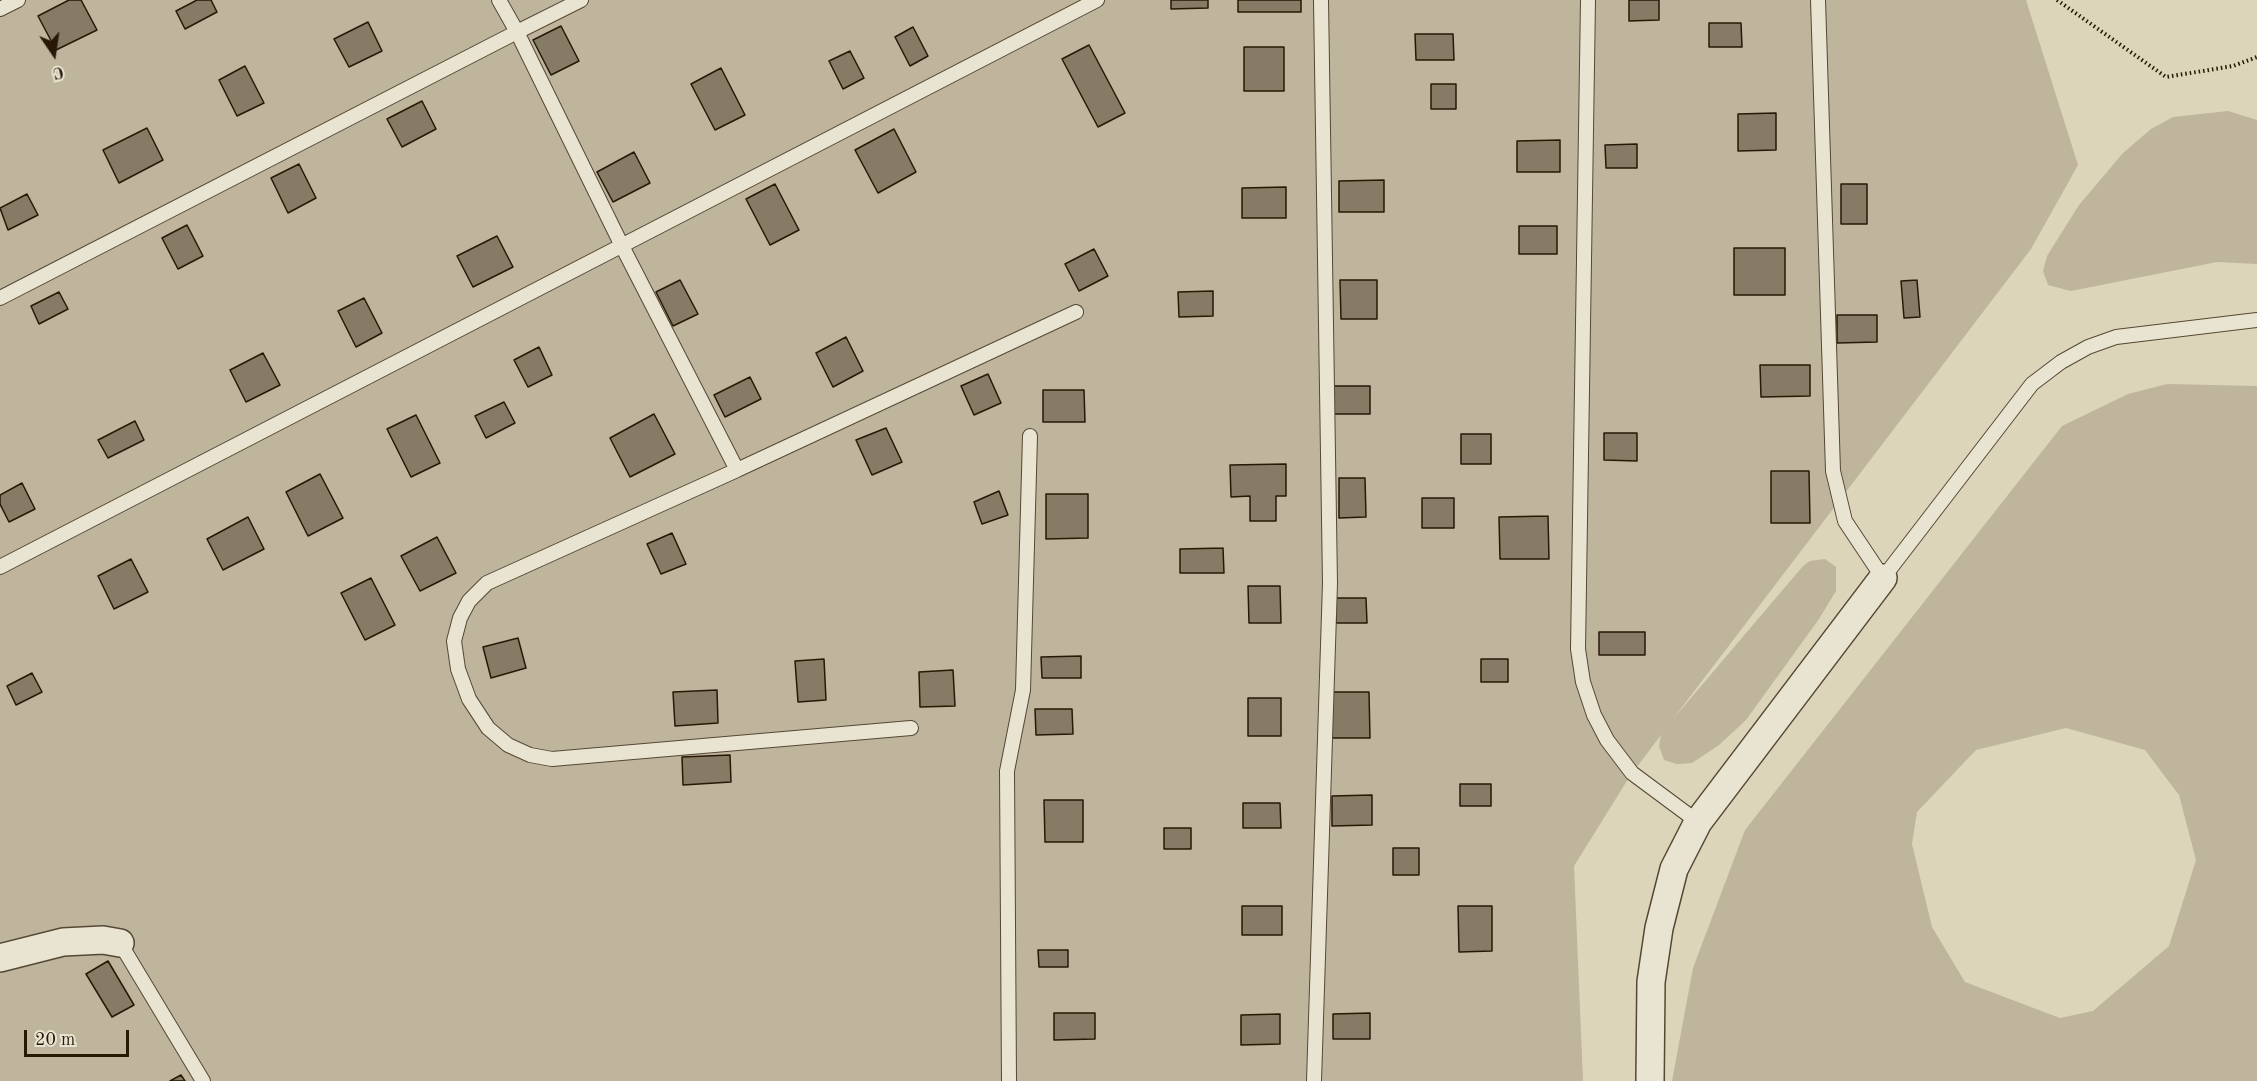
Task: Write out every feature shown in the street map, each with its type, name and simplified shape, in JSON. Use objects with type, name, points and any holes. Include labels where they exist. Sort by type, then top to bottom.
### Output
[{"type":"street","points":[[1650,1081],[1652,982],[1659,928],[1674,869],[1698,822],[1883,578]]},
{"type":"street","points":[[0,958],[63,942],[103,940],[120,943]]},
{"type":"lane","points":[[0,9],[18,0]]},
{"type":"lane","points":[[499,0],[737,470]]},
{"type":"lane","points":[[0,298],[581,0]]},
{"type":"lane","points":[[0,567],[1097,0]]},
{"type":"lane","points":[[1314,1081],[1330,583],[1321,0]]},
{"type":"lane","points":[[1588,0],[1578,649],[1583,682],[1594,715],[1607,740],[1632,773],[1698,822]]},
{"type":"lane","points":[[1818,0],[1833,471],[1845,521],[1883,578],[2032,384],[2061,362],[2088,347],[2116,337],[2257,320]]},
{"type":"lane","points":[[911,728],[552,759],[530,756],[508,745],[488,728],[469,699],[458,669],[454,641],[460,618],[469,602],[487,584],[1076,312]]},
{"type":"lane","points":[[1009,1081],[1006,771],[1023,690],[1030,436]]},
{"type":"lane","points":[[120,943],[203,1081]]},
{"type":"path","points":[[2057,0],[2166,77],[2233,66],[2257,57]]},
{"type":"shaded area","points":[[0,0],[2026,0],[2078,165],[2031,249],[1673,719],[1803,566],[1810,561],[1825,559],[1836,567],[1836,591],[1819,619],[1746,720],[1719,745],[1692,763],[1677,764],[1664,760],[1659,746],[1661,735],[1630,776],[1574,866],[1583,1081],[0,1081]]},
{"type":"shaded area","points":[[2228,111],[2257,120],[2257,264],[2217,262],[2071,291],[2048,285],[2043,271],[2047,256],[2079,205],[2123,153],[2151,129],[2173,117]]},
{"type":"shaded area","points":[[2167,384],[2257,386],[2257,1081],[1672,1081],[1693,968],[1745,830],[2062,426],[2128,394]],"holes":[[[2066,728],[2145,750],[2179,795],[2196,860],[2169,946],[2093,1011],[2060,1018],[1965,982],[1932,927],[1912,844],[1917,812],[1976,750]]]},
{"type":"building","points":[[69,0],[81,0],[97,30],[56,50],[38,16]]},
{"type":"building","points":[[197,0],[211,0],[217,12],[185,29],[176,11]]},
{"type":"building","points":[[1171,0],[1208,0],[1208,8],[1171,9]]},
{"type":"building","points":[[1238,0],[1301,0],[1301,12],[1238,12]]},
{"type":"building","points":[[1629,0],[1659,0],[1659,20],[1629,21]]},
{"type":"building","points":[[368,22],[382,51],[349,67],[334,39]]},
{"type":"building","points":[[1709,23],[1741,23],[1742,47],[1709,47]]},
{"type":"building","points":[[561,26],[579,61],[551,75],[533,40]]},
{"type":"building","points":[[913,27],[928,56],[910,66],[895,37]]},
{"type":"building","points":[[1415,34],[1453,34],[1454,60],[1416,60]]},
{"type":"building","points":[[1089,45],[1125,113],[1098,127],[1062,59]]},
{"type":"building","points":[[1244,47],[1284,47],[1284,91],[1244,91]]},
{"type":"building","points":[[850,51],[864,78],[843,89],[829,61]]},
{"type":"building","points":[[245,66],[264,103],[237,116],[219,80]]},
{"type":"building","points":[[721,68],[745,115],[715,130],[691,84]]},
{"type":"building","points":[[1431,84],[1456,84],[1456,109],[1431,109]]},
{"type":"building","points":[[422,101],[436,129],[402,147],[387,119]]},
{"type":"building","points":[[1776,113],[1776,150],[1738,151],[1738,114]]},
{"type":"building","points":[[147,128],[163,160],[119,183],[103,150]]},
{"type":"building","points":[[894,129],[916,172],[878,193],[855,150]]},
{"type":"building","points":[[1560,140],[1560,172],[1517,172],[1517,141]]},
{"type":"building","points":[[1637,144],[1637,168],[1606,168],[1605,145]]},
{"type":"building","points":[[634,152],[650,183],[613,202],[597,172]]},
{"type":"building","points":[[299,164],[316,198],[288,213],[271,178]]},
{"type":"building","points":[[1384,180],[1384,212],[1339,212],[1339,181]]},
{"type":"building","points":[[775,184],[799,230],[770,245],[746,199]]},
{"type":"building","points":[[1841,184],[1867,184],[1867,224],[1841,224]]},
{"type":"building","points":[[1286,187],[1286,218],[1242,218],[1242,188]]},
{"type":"building","points":[[27,194],[38,215],[8,230],[0,208]]},
{"type":"building","points":[[187,225],[203,256],[178,269],[162,238]]},
{"type":"building","points":[[1519,226],[1557,226],[1557,254],[1519,254]]},
{"type":"building","points":[[497,236],[513,267],[473,287],[457,256]]},
{"type":"building","points":[[1734,248],[1785,248],[1785,295],[1734,295]]},
{"type":"building","points":[[1094,249],[1108,276],[1079,291],[1065,264]]},
{"type":"building","points":[[680,280],[698,314],[673,326],[656,292]]},
{"type":"building","points":[[1340,280],[1377,280],[1377,319],[1341,319]]},
{"type":"building","points":[[1917,280],[1920,317],[1904,318],[1901,281]]},
{"type":"building","points":[[1213,291],[1213,316],[1179,317],[1178,292]]},
{"type":"building","points":[[59,292],[68,309],[39,324],[31,306]]},
{"type":"building","points":[[364,298],[382,333],[356,347],[338,311]]},
{"type":"building","points":[[1837,315],[1877,315],[1877,342],[1837,343]]},
{"type":"building","points":[[846,337],[863,371],[833,387],[816,353]]},
{"type":"building","points":[[539,347],[552,375],[528,387],[514,360]]},
{"type":"building","points":[[263,353],[280,385],[246,402],[230,370]]},
{"type":"building","points":[[1760,365],[1810,365],[1810,396],[1761,397]]},
{"type":"building","points":[[988,374],[1001,403],[974,415],[961,386]]},
{"type":"building","points":[[750,377],[761,399],[725,417],[714,395]]},
{"type":"building","points":[[1333,386],[1370,386],[1370,414],[1333,414]]},
{"type":"building","points":[[1043,390],[1084,390],[1085,422],[1043,422]]},
{"type":"building","points":[[504,402],[515,423],[486,438],[475,416]]},
{"type":"building","points":[[654,414],[675,454],[630,477],[610,438]]},
{"type":"building","points":[[416,415],[440,463],[411,477],[387,429]]},
{"type":"building","points":[[135,421],[144,440],[108,458],[98,440]]},
{"type":"building","points":[[886,428],[902,462],[872,475],[856,440]]},
{"type":"building","points":[[1604,433],[1637,433],[1637,461],[1604,460]]},
{"type":"building","points":[[1461,434],[1491,434],[1491,464],[1461,464]]},
{"type":"building","points":[[1286,464],[1286,496],[1276,496],[1276,521],[1250,521],[1250,496],[1231,497],[1230,465]]},
{"type":"building","points":[[1771,471],[1809,471],[1810,523],[1771,523]]},
{"type":"building","points":[[320,474],[343,518],[308,536],[286,492]]},
{"type":"building","points":[[1339,478],[1365,478],[1366,517],[1339,518]]},
{"type":"building","points":[[22,483],[35,509],[9,522],[0,504],[0,495]]},
{"type":"building","points":[[999,491],[1008,515],[982,524],[974,502]]},
{"type":"building","points":[[1046,494],[1088,494],[1088,538],[1046,539]]},
{"type":"building","points":[[1422,498],[1454,498],[1454,528],[1422,528]]},
{"type":"building","points":[[1548,516],[1549,559],[1500,559],[1499,517]]},
{"type":"building","points":[[248,517],[264,549],[223,570],[207,539]]},
{"type":"building","points":[[672,533],[686,564],[661,574],[647,544]]},
{"type":"building","points":[[437,537],[456,573],[420,591],[401,556]]},
{"type":"building","points":[[1223,548],[1224,573],[1180,573],[1180,549]]},
{"type":"building","points":[[131,559],[148,592],[114,609],[98,576]]},
{"type":"building","points":[[371,578],[395,625],[365,640],[341,593]]},
{"type":"building","points":[[1248,586],[1280,586],[1281,623],[1249,623]]},
{"type":"building","points":[[1336,598],[1366,598],[1367,623],[1336,623]]},
{"type":"building","points":[[1599,632],[1645,632],[1645,655],[1599,655]]},
{"type":"building","points":[[518,638],[526,668],[491,678],[483,647]]},
{"type":"building","points":[[1081,656],[1081,678],[1042,678],[1041,657]]},
{"type":"building","points":[[824,659],[826,700],[798,702],[795,661]]},
{"type":"building","points":[[1481,659],[1508,659],[1508,682],[1481,682]]},
{"type":"building","points":[[953,670],[955,706],[920,707],[919,672]]},
{"type":"building","points":[[32,673],[42,692],[16,705],[7,686]]},
{"type":"building","points":[[717,690],[718,723],[675,726],[673,692]]},
{"type":"building","points":[[1330,692],[1369,692],[1370,738],[1330,738]]},
{"type":"building","points":[[1248,698],[1281,698],[1281,736],[1248,736]]},
{"type":"building","points":[[1035,709],[1072,709],[1073,734],[1036,735]]},
{"type":"building","points":[[730,755],[731,782],[683,785],[682,757]]},
{"type":"building","points":[[1460,784],[1491,784],[1491,806],[1460,806]]},
{"type":"building","points":[[1372,795],[1372,825],[1332,826],[1332,796]]},
{"type":"building","points":[[1044,800],[1083,800],[1083,842],[1045,842]]},
{"type":"building","points":[[1243,803],[1280,803],[1281,828],[1243,828]]},
{"type":"building","points":[[1164,828],[1191,828],[1191,849],[1164,849]]},
{"type":"building","points":[[1393,848],[1419,848],[1419,875],[1393,875]]},
{"type":"building","points":[[1242,906],[1282,906],[1282,935],[1242,935]]},
{"type":"building","points":[[1458,906],[1492,906],[1492,951],[1459,952]]},
{"type":"building","points":[[1038,950],[1068,950],[1068,967],[1039,967]]},
{"type":"building","points":[[108,961],[134,1005],[112,1017],[86,974]]},
{"type":"building","points":[[1054,1013],[1095,1013],[1095,1039],[1054,1040]]},
{"type":"building","points":[[1370,1013],[1370,1039],[1333,1039],[1333,1014]]},
{"type":"building","points":[[1280,1014],[1280,1044],[1241,1045],[1241,1015]]},
{"type":"building","points":[[181,1075],[185,1081],[170,1081]]}]
